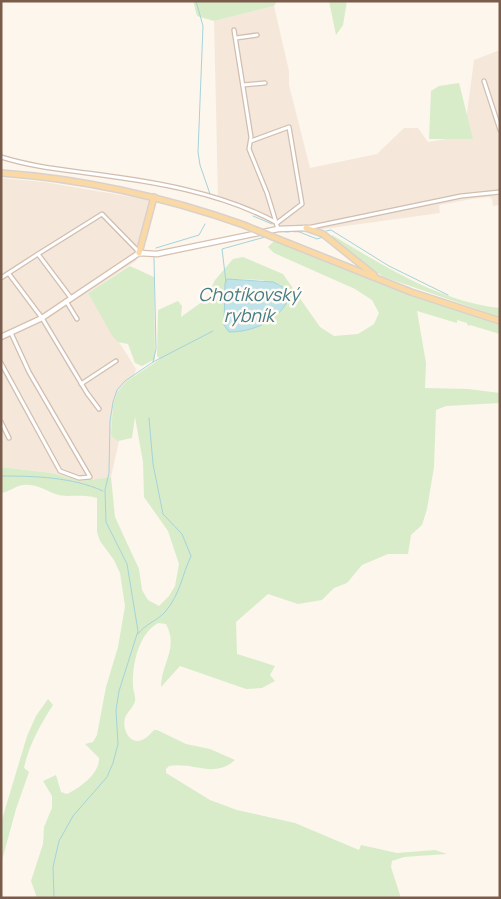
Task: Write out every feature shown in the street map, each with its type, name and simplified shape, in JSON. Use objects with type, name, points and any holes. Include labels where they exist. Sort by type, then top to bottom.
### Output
[{"type":"main road","points":[[1,173],[80,182],[154,198],[244,225],[387,283],[500,322]]},
{"type":"main road","points":[[139,253],[154,198]]},
{"type":"main road","points":[[306,228],[323,234],[361,265],[387,283]]},
{"type":"street","points":[[234,30],[251,141],[249,150],[278,229]]},
{"type":"street","points":[[236,38],[257,35]]},
{"type":"street","points":[[484,81],[500,130]]},
{"type":"street","points":[[243,85],[265,83]]},
{"type":"street","points":[[251,141],[289,127],[302,204],[277,222]]},
{"type":"street","points":[[1,157],[31,166],[87,173],[168,187],[231,203],[277,222]]},
{"type":"street","points":[[1,336],[42,318],[139,253],[157,254],[278,229],[306,228],[461,196],[500,192]]},
{"type":"street","points":[[1,278],[102,214],[139,253]]},
{"type":"street","points":[[38,254],[69,300],[77,319]]},
{"type":"street","points":[[9,274],[42,318],[81,384],[99,408]]},
{"type":"street","points":[[1,362],[60,471],[79,478],[90,477],[29,372],[11,333]]},
{"type":"street","points":[[81,384],[116,362]]},
{"type":"street","points":[[1,422],[10,438]]},
{"type":"shaded area","points":[[274,6],[289,71],[289,85],[310,168],[377,154],[404,128],[418,128],[428,142],[464,136],[474,60],[500,50],[500,205],[493,206],[492,199],[489,197],[472,199],[439,205],[440,213],[295,233],[218,197],[214,21]]},
{"type":"shaded area","points":[[1,178],[44,182],[150,200],[136,261],[88,293],[136,369],[134,376],[127,381],[113,406],[111,434],[113,438],[119,441],[111,477],[81,481],[52,473],[1,467]]},
{"type":"green space","points":[[193,1],[277,1],[274,6],[214,21],[197,16]]},
{"type":"green space","points":[[329,1],[347,1],[343,25],[336,35]]},
{"type":"green space","points":[[459,83],[473,139],[429,139],[431,91],[439,86]]},
{"type":"green space","points":[[332,235],[391,270],[433,290],[477,304],[500,308],[500,317],[384,277],[369,268],[332,238]]},
{"type":"green space","points":[[275,240],[402,291],[500,325],[500,334],[468,326],[467,323],[457,320],[457,323],[417,311],[426,363],[425,388],[468,389],[500,393],[500,403],[446,406],[436,410],[434,467],[427,509],[422,525],[411,535],[408,554],[388,554],[362,565],[347,583],[334,588],[322,600],[298,604],[268,594],[236,622],[237,654],[275,666],[270,675],[275,681],[262,688],[246,689],[180,666],[161,687],[170,648],[170,633],[166,624],[158,623],[151,628],[141,642],[135,660],[133,688],[135,701],[125,718],[126,731],[130,738],[137,741],[144,739],[154,730],[157,730],[186,744],[210,749],[235,760],[227,766],[212,769],[179,765],[169,766],[166,769],[166,773],[210,800],[237,810],[295,823],[359,850],[361,845],[397,853],[435,850],[447,854],[404,857],[392,861],[391,867],[401,898],[37,898],[31,881],[43,844],[44,827],[52,808],[52,796],[43,781],[56,775],[61,792],[67,794],[83,784],[96,769],[99,758],[85,744],[93,742],[97,735],[106,687],[118,647],[125,606],[120,573],[114,560],[100,541],[97,532],[97,498],[55,494],[29,485],[20,486],[1,493],[1,467],[52,473],[81,481],[111,477],[115,517],[139,569],[142,590],[148,600],[159,606],[169,596],[175,586],[179,564],[168,531],[144,497],[143,462],[135,417],[132,438],[118,441],[111,434],[113,406],[117,393],[127,381],[160,359],[157,356],[158,310],[178,301],[182,306],[181,317],[206,299],[215,280],[233,259],[243,257],[283,274],[320,327],[334,336],[358,334],[374,324],[379,313],[372,300],[355,289],[274,253],[268,247]],"holes":[[[230,279],[262,280],[281,285],[287,300],[282,309],[275,316],[261,323],[225,327],[225,283]]]},
{"type":"green space","points":[[130,266],[154,277],[155,359],[142,366],[135,363],[128,344],[118,342],[113,337],[88,293]]},
{"type":"green space","points":[[48,699],[53,705],[39,728],[29,751],[24,768],[29,772],[16,809],[1,864],[1,823],[27,736],[36,716]]},
{"type":"water","name":"Chotíkovský rybník","points":[[227,279],[273,282],[283,287],[288,300],[271,320],[255,328],[229,332],[224,325],[225,283]]},
{"type":"waterway","points":[[196,1],[203,26],[198,152],[200,165],[210,194]]},
{"type":"waterway","points":[[253,216],[272,224]]},
{"type":"waterway","points":[[156,248],[199,235],[205,224]]},
{"type":"waterway","points":[[326,231],[331,230],[389,266],[448,295]]},
{"type":"waterway","points":[[286,232],[297,231],[317,239],[323,237]]},
{"type":"waterway","points":[[226,282],[222,249],[265,237]]},
{"type":"waterway","points":[[153,362],[156,349],[154,258]]},
{"type":"waterway","points":[[54,898],[53,867],[59,841],[73,816],[107,777],[113,763],[118,744],[116,710],[119,691],[138,631],[127,564],[106,522],[105,490],[109,473],[110,421],[113,402],[117,390],[125,381],[153,362],[213,331]]},
{"type":"waterway","points":[[138,634],[162,615],[170,605],[191,556],[182,534],[163,514],[153,464],[149,418]]},
{"type":"waterway","points":[[1,476],[66,480],[103,491]]}]
